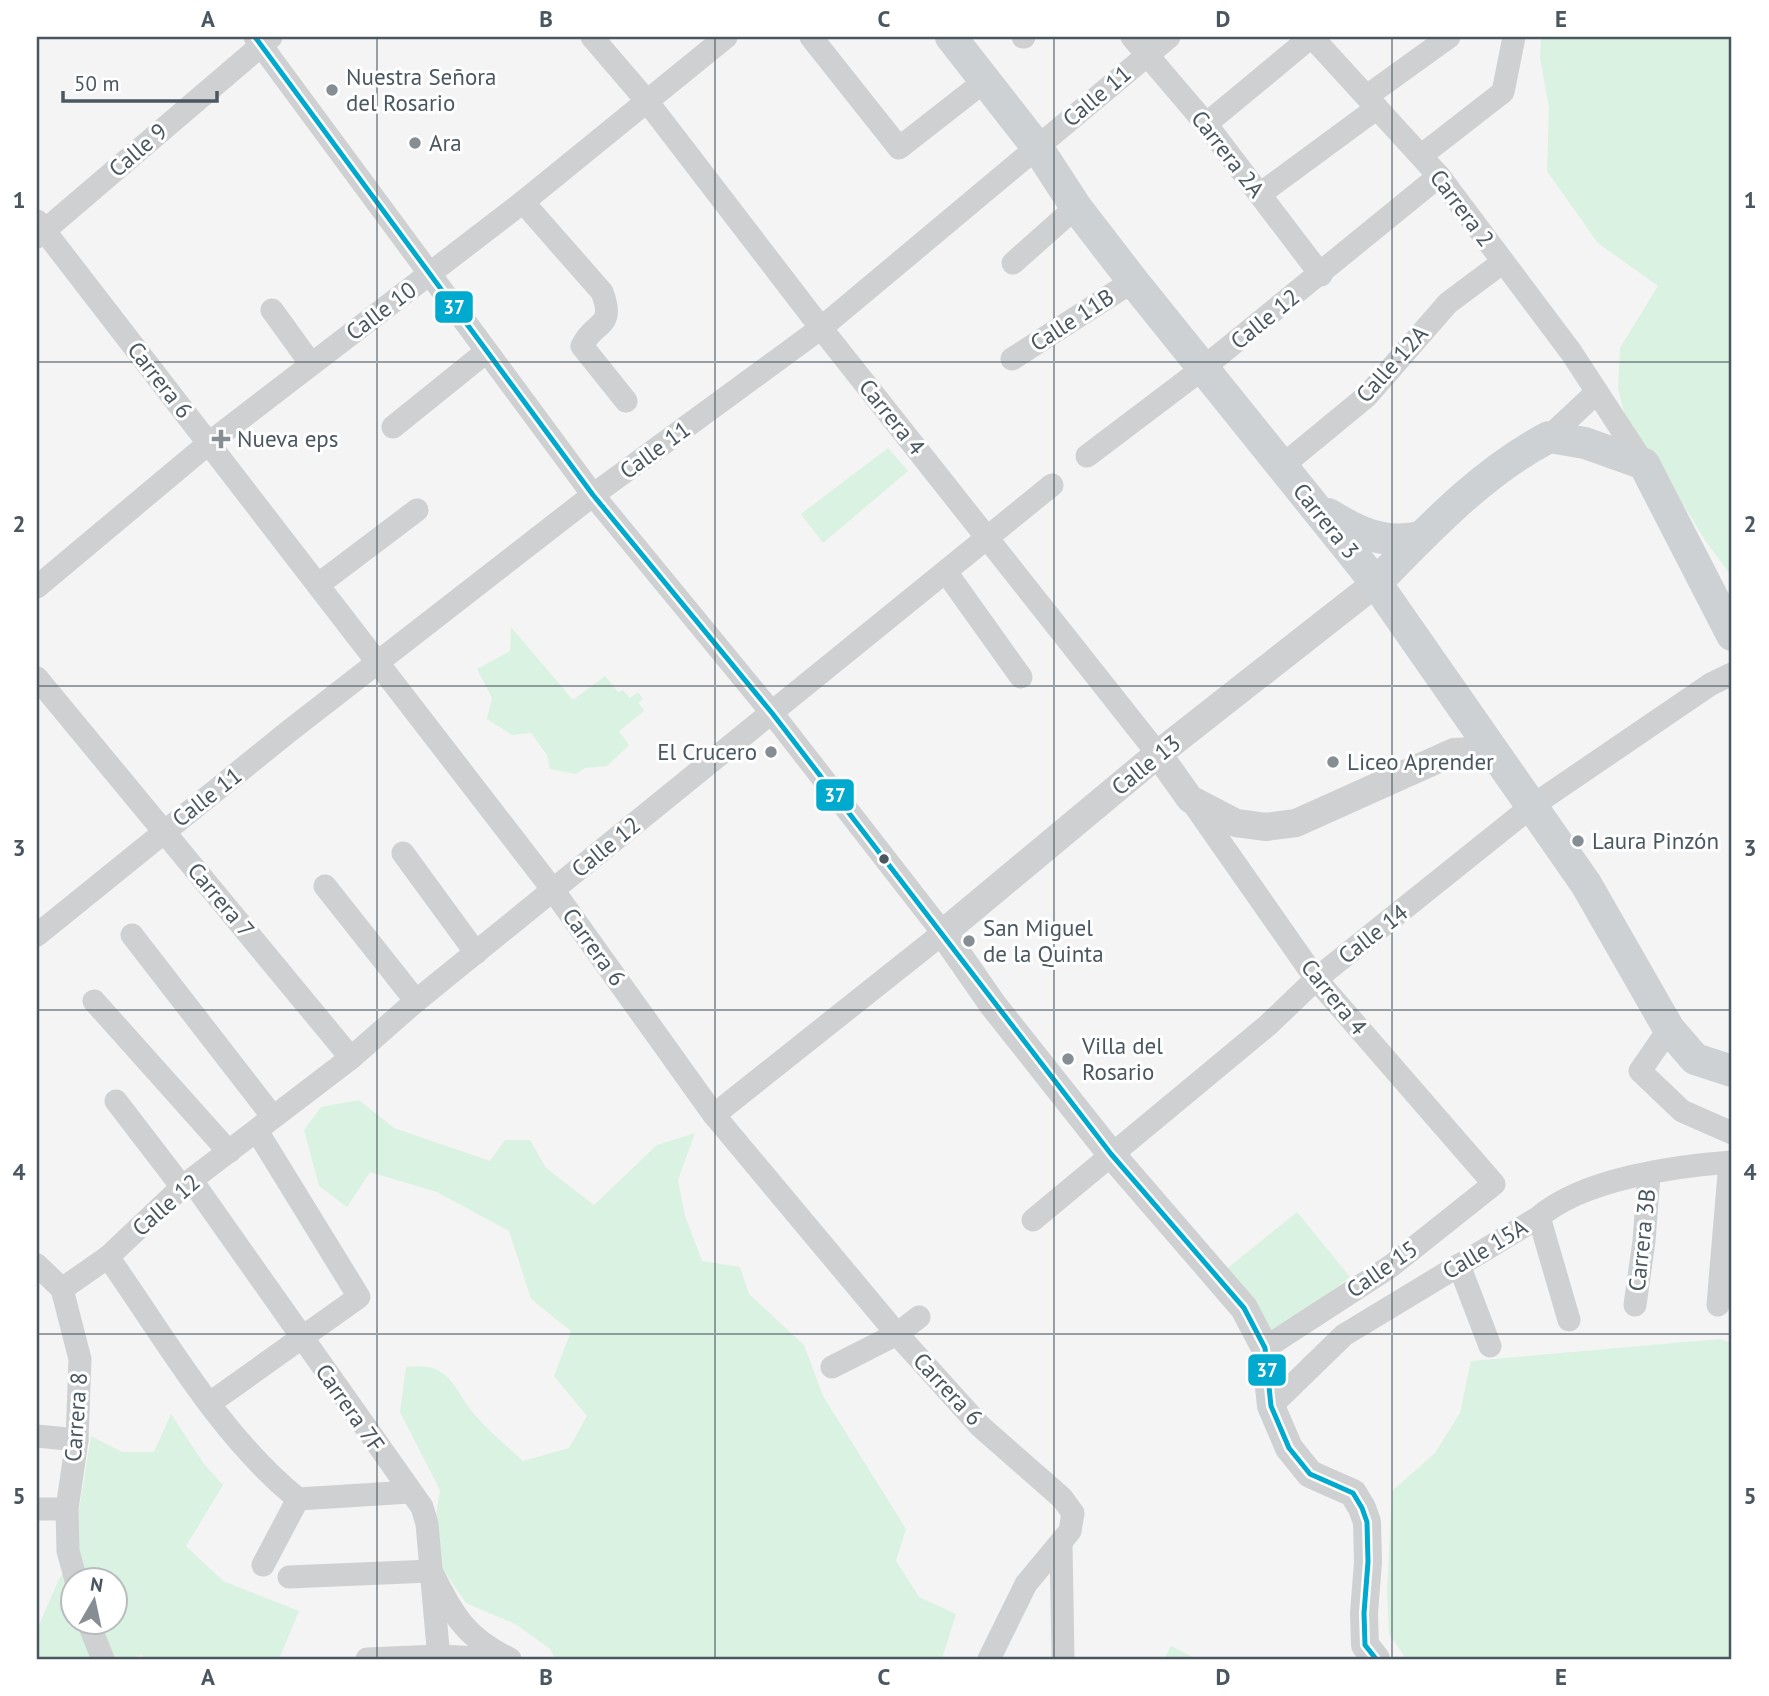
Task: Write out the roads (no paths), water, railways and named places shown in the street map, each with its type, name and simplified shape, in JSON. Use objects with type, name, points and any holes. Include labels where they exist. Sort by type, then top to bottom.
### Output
[{"type":"main road","name":"Carrera 3","points":[[951,37],[1037,147],[1076,207],[1133,281],[1376,583],[1586,884],[1669,1029]]},
{"type":"main road","points":[[1549,437],[1585,443],[1644,464]]},
{"type":"main road","name":"Calle 13","points":[[1376,583],[1421,537],[1499,468],[1549,437]]},
{"type":"main road","name":"Carrera 2","points":[[1644,464],[1732,635]]},
{"type":"main road","points":[[1315,506],[1359,532],[1378,539],[1402,541],[1421,537]]},
{"type":"main road","points":[[1669,1029],[1695,1059],[1732,1071]]},
{"type":"street","name":"Carrera 4","points":[[592,37],[646,100],[821,328],[1157,754],[1316,979],[1494,1184]]},
{"type":"street","name":"Calle 10","points":[[37,587],[209,443],[523,202],[726,37]]},
{"type":"street","points":[[811,37],[899,148],[986,80]]},
{"type":"street","name":"Calle 11","points":[[37,935],[164,831],[593,495],[821,328],[1037,147],[1139,46],[1169,37]]},
{"type":"street","points":[[1206,124],[1312,37]]},
{"type":"street","name":"Carrera 2","points":[[1312,37],[1439,176],[1571,352],[1644,464]]},
{"type":"street","points":[[1261,194],[1448,37]]},
{"type":"street","points":[[1422,155],[1503,92],[1514,37]]},
{"type":"street","points":[[262,39],[429,275],[593,495],[772,713],[943,933],[993,1005],[1111,1154],[1244,1308],[1265,1348],[1270,1406],[1289,1448],[1310,1474],[1353,1493],[1363,1508],[1367,1522],[1368,1562],[1364,1613],[1365,1646],[1376,1659]]},
{"type":"street","name":"Calle 9","points":[[39,229],[262,39]]},
{"type":"street","name":"Carrera 2A","points":[[1139,46],[1206,124],[1321,275]]},
{"type":"street","name":"Calle 12","points":[[1087,456],[1321,275],[1439,176]]},
{"type":"street","points":[[523,202],[602,292],[607,307],[606,321],[583,346],[626,401]]},
{"type":"street","points":[[1013,264],[1076,207]]},
{"type":"street","name":"Carrera 6","points":[[39,229],[381,663],[553,890],[714,1115],[897,1335],[980,1426],[1062,1498],[1073,1513],[1070,1531],[1026,1584],[989,1659]]},
{"type":"street","name":"Calle 12A","points":[[1282,466],[1367,396],[1448,303],[1503,262]]},
{"type":"street","name":"Calle 11B","points":[[1012,359],[1133,281]]},
{"type":"street","points":[[272,310],[311,364]]},
{"type":"street","points":[[393,427],[486,352]]},
{"type":"street","points":[[1549,437],[1597,392]]},
{"type":"street","name":"Calle 12","points":[[62,1289],[108,1257],[187,1184],[351,1058],[416,1001],[1052,485]]},
{"type":"street","points":[[319,584],[417,510]]},
{"type":"street","points":[[946,572],[1021,677]]},
{"type":"street","name":"Calle 13","points":[[714,1115],[943,933],[1157,754],[1376,583]]},
{"type":"street","name":"Calle 14","points":[[1033,1220],[1268,1025],[1316,979],[1532,806],[1711,684],[1732,674]]},
{"type":"street","name":"Carrera 7","points":[[37,678],[351,1058]]},
{"type":"street","name":"Carrera 4","points":[[1190,799],[1236,823],[1266,827],[1297,823],[1454,752],[1494,750]]},
{"type":"street","points":[[403,853],[476,953]]},
{"type":"street","points":[[325,886],[416,1001]]},
{"type":"street","points":[[132,935],[265,1124],[359,1297],[210,1403]]},
{"type":"street","points":[[94,1001],[229,1152]]},
{"type":"street","points":[[1669,1029],[1640,1071],[1682,1111],[1732,1133]]},
{"type":"street","name":"Carrera 7F","points":[[116,1101],[187,1184],[422,1507],[427,1524],[439,1658]]},
{"type":"street","points":[[1718,1305],[1731,1162]]},
{"type":"street","name":"Calle 15A","points":[[1270,1406],[1344,1335],[1539,1217],[1553,1204],[1587,1189],[1649,1175],[1731,1162]]},
{"type":"street","name":"Carrera 3B","points":[[1635,1305],[1649,1175]]},
{"type":"street","name":"Calle 15","points":[[1265,1348],[1391,1266],[1494,1184]]},
{"type":"street","points":[[1539,1217],[1569,1320]]},
{"type":"street","points":[[108,1257],[210,1403],[266,1473],[298,1499],[410,1492]]},
{"type":"street","points":[[37,1265],[62,1289]]},
{"type":"street","points":[[1459,1265],[1490,1346]]},
{"type":"street","name":"Carrera 8","points":[[62,1289],[80,1359],[77,1440],[67,1509],[68,1551],[72,1566]]},
{"type":"street","points":[[832,1367],[897,1335],[919,1317]]},
{"type":"street","points":[[37,1437],[77,1440]]},
{"type":"street","points":[[263,1565],[298,1499]]},
{"type":"street","points":[[37,1509],[67,1509]]},
{"type":"street","points":[[1061,1544],[1063,1659]]},
{"type":"street","points":[[289,1577],[431,1571],[465,1628],[481,1645],[510,1659]]},
{"type":"street","points":[[94,1636],[103,1659]]},
{"type":"street","points":[[367,1659],[510,1659]]},
{"type":"place","name":"Nuestra Señora del Rosario","points":[[332,90]]},
{"type":"place","name":"Ara","points":[[415,143]]},
{"type":"place","name":"Nueva eps","points":[[221,439]]},
{"type":"place","name":"El Crucero","points":[[771,752]]},
{"type":"place","name":"Liceo Aprender","points":[[1333,762]]},
{"type":"place","name":"Laura Pinzón","points":[[1578,841]]},
{"type":"place","name":"San Miguel de la Quinta","points":[[969,941]]},
{"type":"place","name":"Villa del Rosario","points":[[1068,1059]]}]
